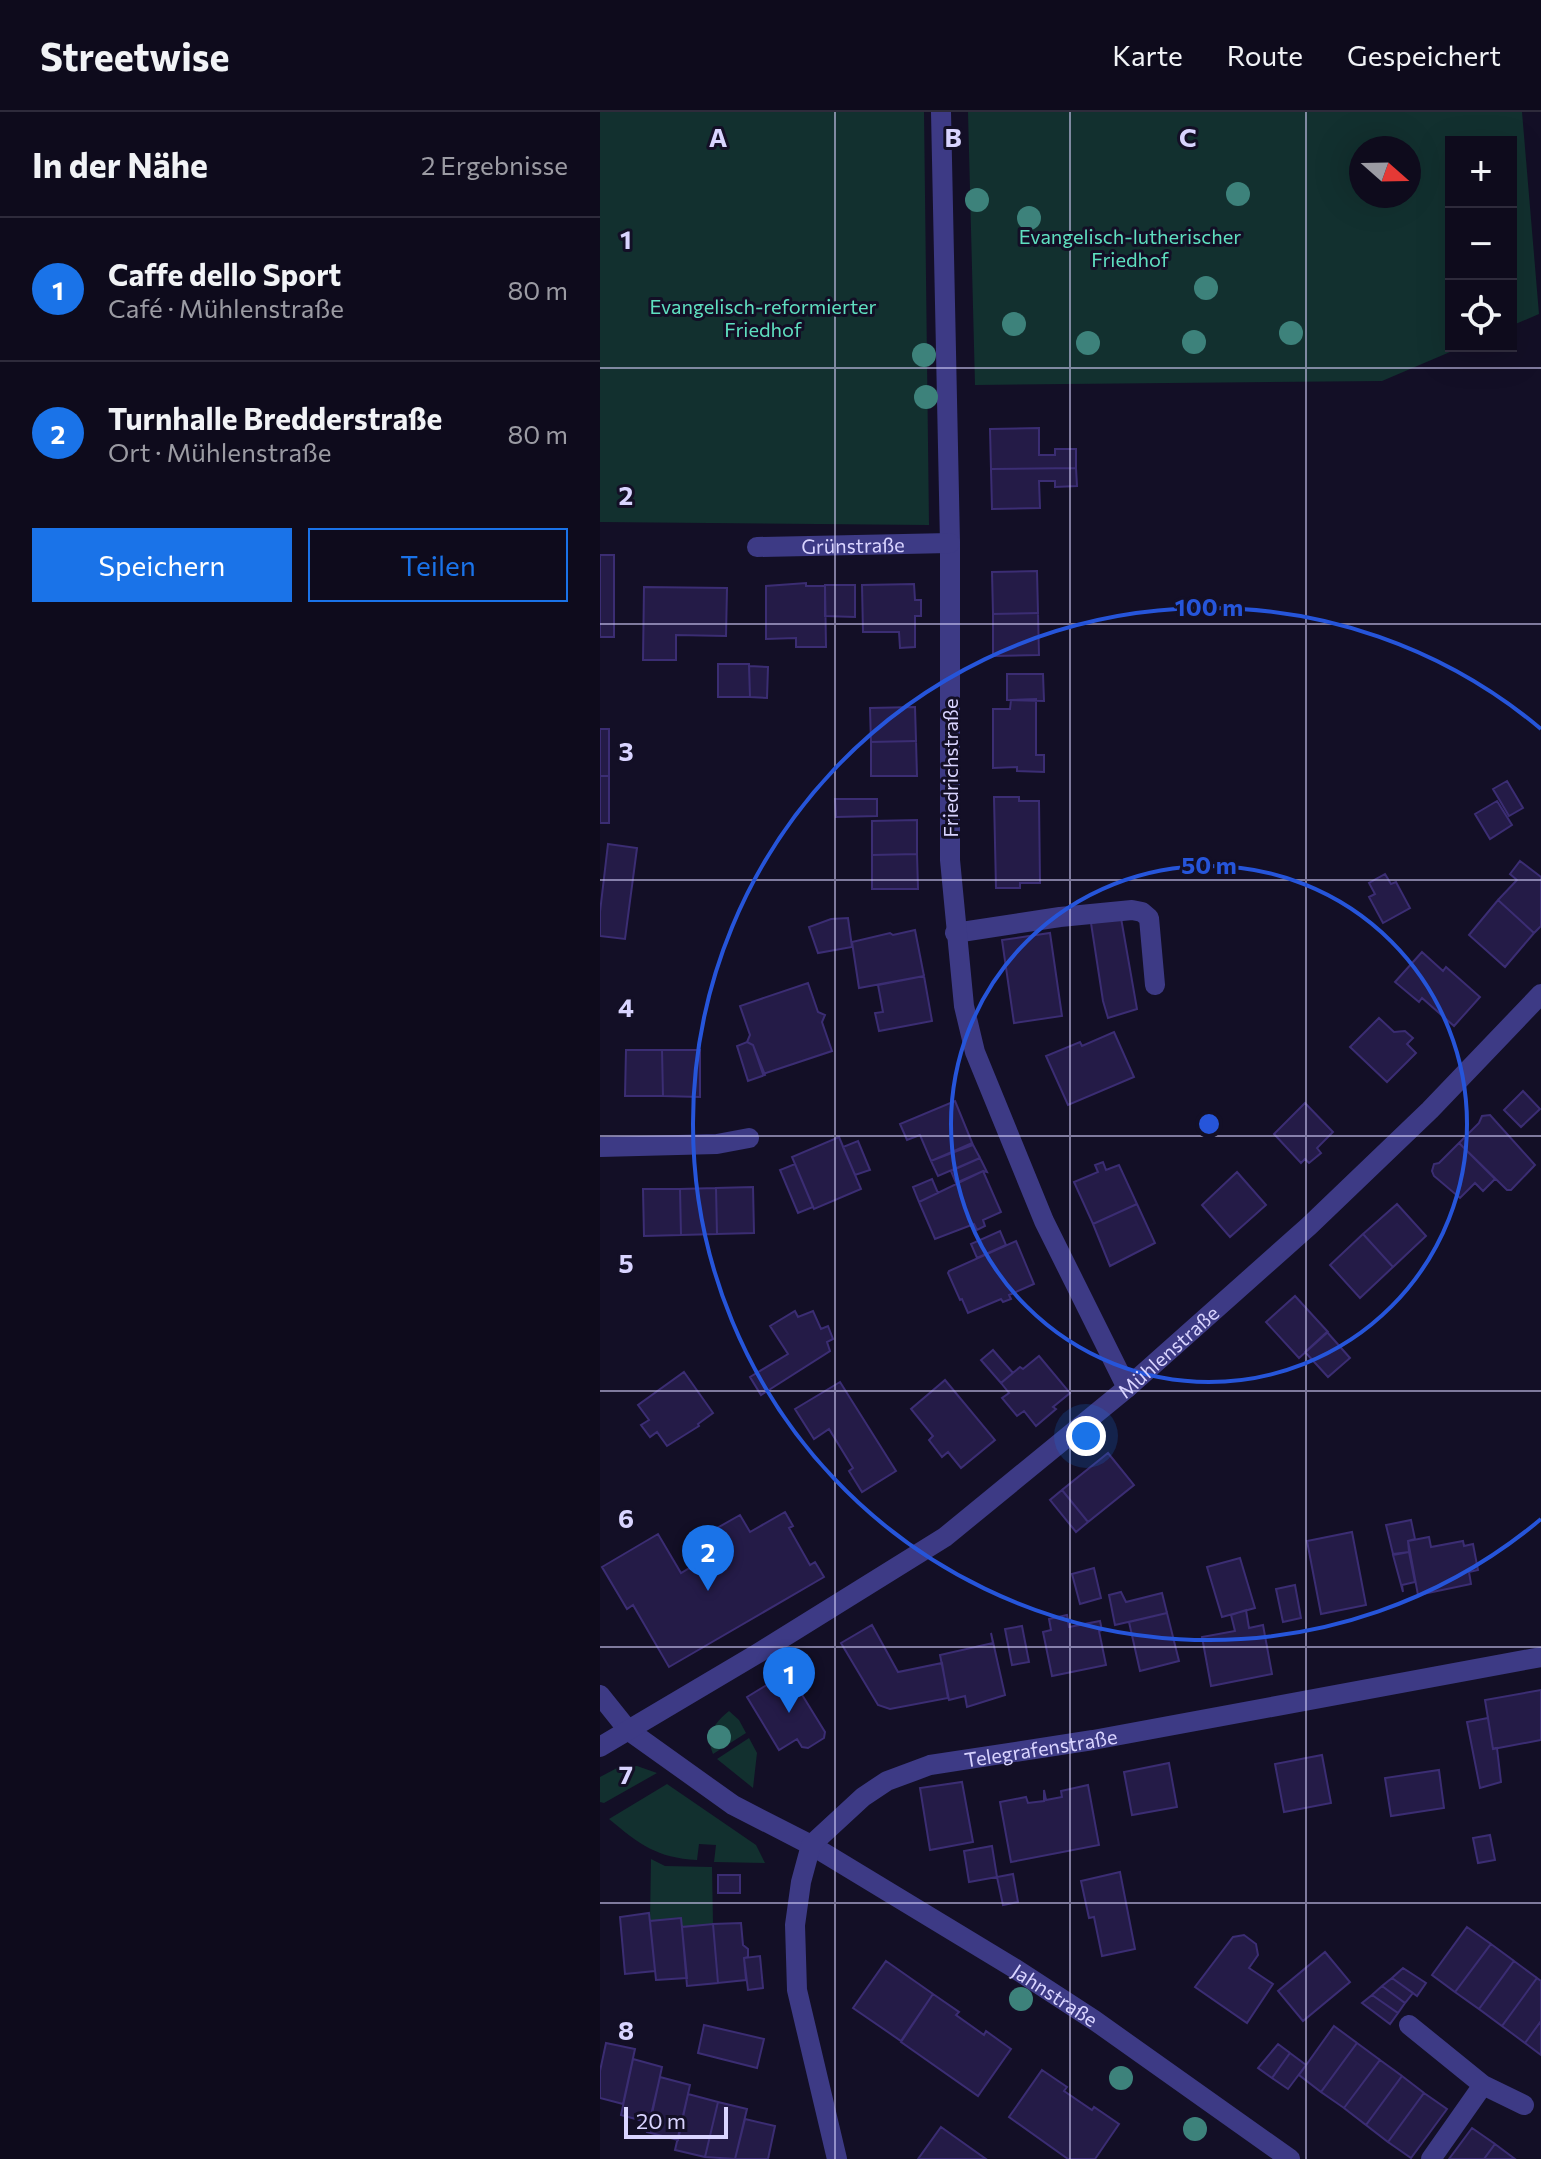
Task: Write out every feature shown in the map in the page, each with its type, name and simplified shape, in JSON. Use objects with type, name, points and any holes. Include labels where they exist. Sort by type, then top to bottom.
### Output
[{"type":"street","name":"Friedrichstraße","points":[[941,112],[950,543],[950,860],[964,1006],[975,1052],[1044,1221],[1127,1388]]},
{"type":"street","name":"Grünstraße","points":[[757,547],[950,543]]},
{"type":"street","points":[[955,933],[1060,917],[1132,910],[1142,912],[1149,918],[1155,985]]},
{"type":"street","name":"Mühlenstraße","points":[[628,1730],[945,1537],[1127,1388],[1320,1216],[1430,1110],[1541,994]]},
{"type":"street","points":[[600,1147],[717,1144],[749,1138]]},
{"type":"street","name":"Telegrafenstraße","points":[[811,1845],[863,1797],[887,1781],[930,1765],[1093,1740],[1541,1657]]},
{"type":"street","points":[[600,1695],[628,1730],[733,1805],[811,1845],[801,1882],[795,1925],[797,1990],[837,2159]]},
{"type":"street","points":[[600,1747],[628,1730]]},
{"type":"street","name":"Jahnstraße","points":[[811,1845],[1094,2020],[1290,2159]]},
{"type":"street","points":[[1409,2025],[1483,2085],[1524,2105]]},
{"type":"street","points":[[1431,2159],[1483,2085]]},
{"type":"green space","name":"Evangelisch-reformierter Friedhof","points":[[600,112],[924,112],[929,525],[600,522]]},
{"type":"green space","name":"Evangelisch-lutherischer Friedhof","points":[[968,112],[1522,112],[1539,314],[1517,323],[1517,136],[1445,136],[1445,352],[1450,352],[1382,381],[975,385]]},
{"type":"green space","points":[[729,1711],[739,1720],[746,1733],[713,1754],[711,1735],[719,1720]]},
{"type":"green space","points":[[749,1738],[757,1753],[753,1788],[717,1759]]},
{"type":"green space","points":[[637,1766],[657,1773],[604,1803],[600,1802],[600,1777],[617,1768]]},
{"type":"green space","points":[[667,1784],[756,1845],[765,1863],[714,1862],[716,1845],[699,1844],[697,1860],[659,1853],[609,1819]]},
{"type":"green space","points":[[651,1859],[665,1866],[712,1867],[713,1924],[682,1927],[681,1918],[650,1921]]},
{"type":"building","points":[[1039,428],[1039,455],[1055,455],[1055,449],[1076,449],[1076,468],[991,469],[990,429]]},
{"type":"building","points":[[1076,468],[1077,486],[1055,487],[1055,481],[1039,481],[1040,508],[992,509],[991,469]]},
{"type":"building","points":[[600,555],[614,555],[614,637],[600,637]]},
{"type":"building","points":[[1037,571],[1038,613],[993,614],[992,572]]},
{"type":"building","points":[[806,583],[806,586],[825,586],[826,647],[796,647],[796,638],[766,639],[766,586]]},
{"type":"building","points":[[914,584],[915,600],[921,600],[921,616],[915,616],[915,647],[900,648],[899,632],[863,632],[862,585]]},
{"type":"building","points":[[825,585],[855,585],[855,617],[825,616]]},
{"type":"building","points":[[644,587],[727,588],[726,636],[676,635],[676,660],[643,660]]},
{"type":"building","points":[[1038,613],[1039,655],[993,656],[993,614]]},
{"type":"building","points":[[718,664],[749,664],[750,697],[718,697]]},
{"type":"building","points":[[749,666],[768,667],[767,698],[750,697]]},
{"type":"building","points":[[1007,674],[1043,674],[1044,701],[1007,700]]},
{"type":"building","points":[[1036,699],[1036,755],[1044,755],[1044,772],[1017,771],[1017,767],[993,768],[993,709],[1010,709],[1011,700]]},
{"type":"building","points":[[915,707],[916,741],[871,742],[870,708]]},
{"type":"building","points":[[600,729],[609,729],[609,776],[600,776]]},
{"type":"building","points":[[916,741],[917,776],[871,776],[871,742]]},
{"type":"building","points":[[600,776],[609,776],[609,823],[600,823]]},
{"type":"building","points":[[1507,781],[1523,808],[1509,816],[1493,789]]},
{"type":"building","points":[[994,797],[1039,801],[1040,883],[1020,883],[1020,888],[996,888]]},
{"type":"building","points":[[835,799],[877,799],[877,816],[836,817]]},
{"type":"building","points":[[1497,801],[1512,825],[1490,839],[1475,814]]},
{"type":"building","points":[[917,820],[917,854],[872,855],[872,821]]},
{"type":"building","points":[[608,844],[637,848],[625,939],[600,936]]},
{"type":"building","points":[[917,854],[918,889],[872,889],[872,855]]},
{"type":"building","points":[[1520,861],[1541,877],[1541,926],[1534,933],[1498,900],[1517,880],[1510,874]]},
{"type":"building","points":[[1385,874],[1391,884],[1396,882],[1410,908],[1383,923],[1369,897],[1375,894],[1369,883]]},
{"type":"building","points":[[1498,900],[1534,933],[1505,967],[1469,935]]},
{"type":"building","points":[[848,918],[852,947],[818,953],[809,927],[831,919]]},
{"type":"building","points":[[1121,918],[1137,1009],[1108,1018],[1091,923]]},
{"type":"building","points":[[915,930],[924,976],[859,988],[852,942]]},
{"type":"building","points":[[1050,933],[1062,1016],[1014,1023],[1002,940]]},
{"type":"building","points":[[1422,952],[1443,971],[1446,967],[1480,997],[1454,1026],[1422,998],[1419,1002],[1395,982]]},
{"type":"building","points":[[924,976],[932,1021],[879,1031],[875,1013],[883,1012],[878,985]]},
{"type":"building","points":[[808,983],[818,1012],[825,1015],[822,1022],[832,1051],[763,1074],[753,1045],[747,1042],[750,1035],[740,1006]]},
{"type":"building","points":[[1379,1018],[1394,1032],[1405,1031],[1413,1038],[1407,1044],[1416,1053],[1387,1082],[1350,1047]]},
{"type":"building","points":[[1114,1032],[1134,1077],[1068,1105],[1046,1056],[1080,1042],[1082,1046]]},
{"type":"building","points":[[747,1042],[753,1045],[765,1075],[748,1081],[737,1046]]},
{"type":"building","points":[[626,1050],[662,1050],[663,1096],[625,1096]]},
{"type":"building","points":[[662,1050],[700,1050],[700,1097],[663,1096]]},
{"type":"building","points":[[1523,1091],[1540,1109],[1521,1127],[1504,1110]]},
{"type":"building","points":[[955,1101],[973,1145],[931,1161],[920,1135],[907,1140],[900,1124]]},
{"type":"building","points":[[1305,1103],[1333,1132],[1317,1148],[1321,1153],[1309,1163],[1305,1159],[1301,1163],[1274,1134]]},
{"type":"building","points":[[1490,1115],[1535,1165],[1511,1190],[1507,1190],[1459,1143],[1482,1116]]},
{"type":"building","points":[[839,1137],[861,1189],[814,1209],[792,1157]]},
{"type":"building","points":[[858,1141],[870,1170],[855,1175],[843,1147]]},
{"type":"building","points":[[972,1143],[980,1158],[938,1176],[931,1161]]},
{"type":"building","points":[[1459,1143],[1495,1179],[1483,1191],[1475,1183],[1460,1198],[1432,1171],[1434,1164],[1439,1163]]},
{"type":"building","points":[[980,1158],[987,1172],[956,1183],[951,1171]]},
{"type":"building","points":[[1103,1162],[1106,1170],[1119,1165],[1137,1204],[1093,1224],[1074,1182],[1098,1172],[1095,1165]]},
{"type":"building","points":[[795,1164],[813,1207],[798,1213],[780,1170]]},
{"type":"building","points":[[983,1171],[1001,1212],[983,1220],[985,1226],[977,1230],[974,1224],[935,1239],[919,1202]]},
{"type":"building","points":[[1237,1172],[1266,1205],[1230,1237],[1202,1205]]},
{"type":"building","points":[[932,1179],[938,1193],[919,1202],[913,1187]]},
{"type":"building","points":[[753,1187],[754,1233],[717,1234],[716,1188]]},
{"type":"building","points":[[716,1188],[717,1234],[681,1235],[680,1189]]},
{"type":"building","points":[[643,1189],[680,1189],[681,1235],[644,1236]]},
{"type":"building","points":[[1137,1204],[1155,1243],[1110,1266],[1093,1224]]},
{"type":"building","points":[[1397,1204],[1426,1236],[1393,1267],[1363,1234]]},
{"type":"building","points":[[1000,1231],[1006,1245],[977,1258],[971,1244]]},
{"type":"building","points":[[1363,1234],[1393,1267],[1360,1298],[1330,1265]]},
{"type":"building","points":[[1016,1241],[1034,1284],[1009,1295],[1011,1299],[1003,1302],[1001,1299],[968,1313],[949,1271]]},
{"type":"building","points":[[1295,1296],[1328,1332],[1299,1358],[1266,1322]]},
{"type":"building","points":[[795,1311],[798,1317],[813,1311],[821,1329],[828,1326],[833,1339],[827,1342],[830,1351],[761,1395],[750,1377],[788,1354],[770,1326]]},
{"type":"building","points":[[1327,1332],[1350,1358],[1328,1377],[1305,1352]]},
{"type":"building","points":[[993,1350],[1013,1373],[1001,1383],[981,1360]]},
{"type":"building","points":[[1039,1356],[1070,1393],[1036,1426],[1024,1411],[1017,1416],[1002,1398],[1009,1393],[1001,1383]]},
{"type":"building","points":[[684,1372],[713,1413],[699,1426],[667,1446],[657,1432],[650,1437],[641,1425],[649,1420],[638,1405]]},
{"type":"building","points":[[945,1380],[995,1440],[961,1468],[948,1452],[942,1457],[929,1440],[933,1436],[911,1409]]},
{"type":"building","points":[[840,1382],[896,1471],[862,1492],[849,1471],[853,1468],[829,1429],[814,1439],[795,1409]]},
{"type":"building","points":[[1108,1453],[1134,1485],[1088,1522],[1062,1490]]},
{"type":"building","points":[[1062,1490],[1088,1522],[1076,1532],[1050,1500]]},
{"type":"building","points":[[785,1512],[793,1526],[789,1528],[810,1565],[815,1562],[824,1577],[669,1667],[633,1605],[627,1609],[602,1567],[658,1534],[681,1573],[706,1558],[696,1540],[740,1515],[750,1532]]},
{"type":"building","points":[[1411,1520],[1415,1539],[1408,1541],[1409,1552],[1393,1554],[1386,1525]]},
{"type":"building","points":[[1352,1532],[1366,1605],[1321,1614],[1307,1541]]},
{"type":"building","points":[[1429,1537],[1431,1547],[1463,1541],[1464,1546],[1473,1544],[1478,1570],[1469,1572],[1471,1584],[1418,1595],[1408,1541]]},
{"type":"building","points":[[1409,1552],[1415,1582],[1402,1585],[1403,1592],[1393,1555]]},
{"type":"building","points":[[1240,1558],[1255,1608],[1222,1617],[1207,1567]]},
{"type":"building","points":[[1094,1568],[1101,1598],[1080,1604],[1072,1574]]},
{"type":"building","points":[[1295,1585],[1301,1618],[1283,1622],[1276,1589]]},
{"type":"building","points":[[1121,1592],[1126,1602],[1162,1593],[1167,1613],[1115,1625],[1109,1595]]},
{"type":"building","points":[[1246,1610],[1249,1628],[1263,1625],[1272,1674],[1211,1686],[1202,1637],[1235,1631],[1231,1615]]},
{"type":"building","points":[[1167,1613],[1179,1661],[1140,1671],[1129,1622]]},
{"type":"building","points":[[1067,1615],[1069,1627],[1100,1621],[1106,1665],[1052,1676],[1043,1632],[1051,1630],[1049,1619]]},
{"type":"building","points":[[872,1625],[898,1672],[942,1663],[948,1698],[890,1709],[878,1705],[841,1643]]},
{"type":"building","points":[[1022,1626],[1029,1662],[1012,1665],[1005,1629]]},
{"type":"building","points":[[991,1633],[1005,1695],[967,1707],[965,1696],[949,1700],[940,1655],[993,1643]]},
{"type":"building","points":[[788,1672],[825,1732],[824,1738],[808,1748],[802,1747],[797,1739],[779,1750],[747,1697]]},
{"type":"building","points":[[1541,1690],[1541,1740],[1493,1749],[1485,1700]]},
{"type":"building","points":[[1488,1718],[1493,1749],[1497,1748],[1501,1782],[1480,1788],[1467,1722]]},
{"type":"building","points":[[1322,1755],[1331,1803],[1284,1812],[1275,1764]]},
{"type":"building","points":[[1169,1763],[1177,1807],[1132,1815],[1124,1772]]},
{"type":"building","points":[[1439,1770],[1444,1808],[1391,1816],[1385,1778]]},
{"type":"building","points":[[962,1782],[973,1842],[930,1850],[920,1788]]},
{"type":"building","points":[[1088,1785],[1099,1845],[1011,1862],[1000,1802],[1026,1797],[1028,1803],[1044,1801],[1044,1790],[1046,1800],[1062,1797],[1061,1791]]},
{"type":"building","points":[[1490,1835],[1495,1860],[1478,1863],[1473,1838]]},
{"type":"building","points":[[992,1846],[997,1877],[969,1882],[964,1851]]},
{"type":"building","points":[[1120,1872],[1135,1949],[1102,1956],[1094,1917],[1089,1918],[1081,1881]]},
{"type":"building","points":[[1013,1874],[1018,1902],[1003,1905],[997,1877]]},
{"type":"building","points":[[718,1875],[740,1875],[740,1893],[718,1893]]},
{"type":"building","points":[[649,1913],[655,1971],[625,1974],[620,1917]]},
{"type":"building","points":[[681,1918],[687,1978],[656,1980],[650,1921]]},
{"type":"building","points":[[741,1923],[743,1945],[748,1949],[748,1957],[744,1958],[746,1980],[718,1983],[713,1924]]},
{"type":"building","points":[[713,1924],[718,1983],[687,1986],[682,1927]]},
{"type":"building","points":[[1467,1927],[1491,1944],[1455,1992],[1432,1975]]},
{"type":"building","points":[[1244,1935],[1256,1944],[1258,1955],[1249,1968],[1273,1984],[1247,2023],[1195,1987],[1233,1937]]},
{"type":"building","points":[[1491,1944],[1514,1961],[1479,2009],[1455,1992]]},
{"type":"building","points":[[1325,1952],[1350,1982],[1303,2021],[1278,1991]]},
{"type":"building","points":[[760,1956],[763,1988],[748,1990],[744,1958]]},
{"type":"building","points":[[886,1961],[933,1994],[901,2041],[853,2008]]},
{"type":"building","points":[[1514,1961],[1537,1978],[1502,2026],[1479,2009]]},
{"type":"building","points":[[1403,1968],[1426,1983],[1417,1996],[1392,1978]]},
{"type":"building","points":[[1392,1978],[1413,1993],[1405,2003],[1382,1986]]},
{"type":"building","points":[[1537,1978],[1541,1981],[1541,2021],[1525,2043],[1502,2026]]},
{"type":"building","points":[[1382,1986],[1405,2003],[1398,2013],[1372,1995]]},
{"type":"building","points":[[933,1994],[984,2035],[986,2031],[1011,2049],[978,2096],[901,2042]]},
{"type":"building","points":[[1372,1995],[1398,2013],[1390,2024],[1362,2003]]},
{"type":"building","points":[[1541,2021],[1541,2055],[1525,2043]]},
{"type":"building","points":[[704,2025],[764,2039],[757,2068],[698,2053]]},
{"type":"building","points":[[1334,2026],[1357,2043],[1321,2092],[1299,2075]]},
{"type":"building","points":[[606,2043],[635,2049],[623,2104],[600,2098],[600,2071]]},
{"type":"building","points":[[1357,2043],[1380,2060],[1344,2108],[1321,2092]]},
{"type":"building","points":[[1278,2044],[1290,2053],[1272,2078],[1258,2068]]},
{"type":"building","points":[[1290,2053],[1306,2065],[1288,2089],[1272,2078]]},
{"type":"building","points":[[633,2059],[662,2067],[650,2123],[621,2115]]},
{"type":"building","points":[[1380,2060],[1402,2076],[1366,2125],[1344,2108]]},
{"type":"building","points":[[1042,2070],[1067,2087],[1064,2091],[1119,2124],[1095,2159],[1068,2159],[1009,2117]]},
{"type":"building","points":[[1402,2076],[1424,2093],[1388,2142],[1366,2125]]},
{"type":"building","points":[[660,2077],[690,2085],[678,2140],[647,2132]]},
{"type":"building","points":[[1424,2093],[1447,2109],[1411,2158],[1388,2142]]},
{"type":"building","points":[[688,2094],[718,2102],[705,2157],[675,2150]]},
{"type":"building","points":[[718,2102],[747,2109],[735,2159],[705,2157]]},
{"type":"building","points":[[745,2119],[775,2126],[768,2159],[735,2159]]},
{"type":"building","points":[[941,2127],[986,2159],[918,2159]]},
{"type":"building","points":[[1472,2128],[1495,2144],[1484,2159],[1449,2159]]},
{"type":"building","points":[[1495,2144],[1515,2159],[1484,2159]]},
{"type":"place","name":"Turnhalle Bredderstraße","points":[[708,1591]]},
{"type":"place","name":"Caffe dello Sport","points":[[789,1713]]}]
